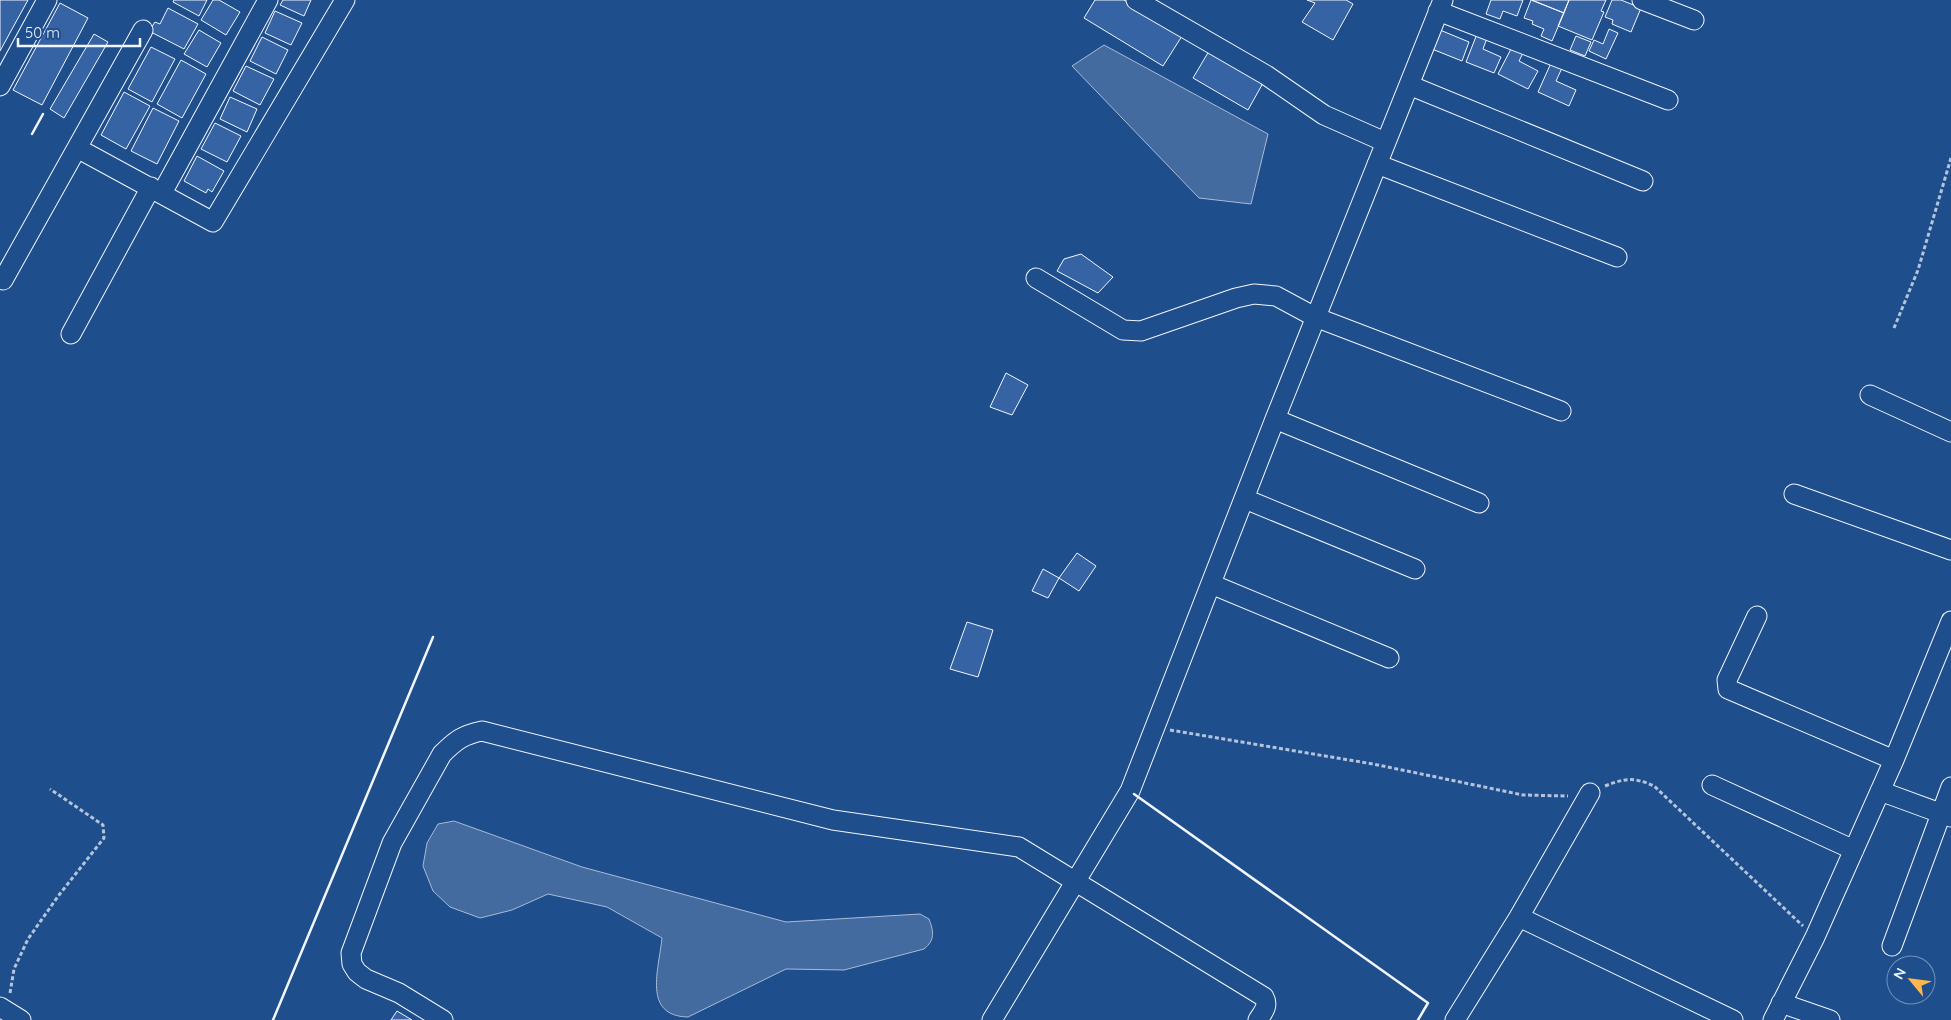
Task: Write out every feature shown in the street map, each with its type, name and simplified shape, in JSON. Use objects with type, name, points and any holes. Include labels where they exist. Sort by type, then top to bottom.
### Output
[{"type":"street","points":[[0,86],[47,0]]},
{"type":"street","points":[[71,334],[268,0]]},
{"type":"street","points":[[77,148],[214,222],[345,0]]},
{"type":"street","points":[[1136,0],[1266,75],[1324,114],[1385,142]]},
{"type":"street","points":[[1642,0],[1694,20]]},
{"type":"street","points":[[992,1020],[1130,791],[1315,317],[1440,6],[1668,100]]},
{"type":"street","points":[[3,280],[144,30]]},
{"type":"street","points":[[1408,85],[1643,181]]},
{"type":"street","points":[[1377,164],[1617,257]]},
{"type":"street","points":[[1036,278],[1123,330],[1141,331],[1236,298],[1254,294],[1276,296],[1315,317],[1561,411]]},
{"type":"street","points":[[1870,396],[1951,432]]},
{"type":"street","points":[[1275,419],[1478,503]]},
{"type":"street","points":[[1794,494],[1951,550]]},
{"type":"street","points":[[1245,499],[1415,569]]},
{"type":"street","points":[[1211,584],[1389,658]]},
{"type":"street","points":[[1756,616],[1727,680],[1728,689],[1894,760]]},
{"type":"street","points":[[1830,1020],[1777,1012],[1815,937],[1854,850],[1894,760],[1951,621]]},
{"type":"street","points":[[443,1020],[399,993],[357,972],[352,964],[350,953],[392,843],[442,754],[465,735],[482,731],[833,820],[1020,847],[1264,997],[1266,1008],[1258,1020]]},
{"type":"street","points":[[1712,785],[1854,850]]},
{"type":"street","points":[[1892,946],[1946,815],[1951,787]]},
{"type":"street","points":[[1880,791],[1946,815]]},
{"type":"street","points":[[1459,1019],[1590,792]]},
{"type":"street","points":[[1519,917],[1732,1020]]},
{"type":"path","points":[[1894,328],[1918,270],[1951,158]]},
{"type":"path","points":[[1155,728],[1373,764],[1523,795],[1576,796],[1623,779],[1641,780],[1654,786],[1815,937]]},
{"type":"path","points":[[9,1012],[14,968],[28,939],[59,895],[104,838],[104,825],[50,789]]},
{"type":"water","points":[[1104,45],[1268,134],[1251,204],[1199,198],[1072,66]]},
{"type":"water","points":[[454,821],[582,867],[786,922],[920,914],[929,919],[933,932],[932,939],[924,949],[844,970],[786,969],[688,1017],[674,1015],[664,1009],[659,1000],[657,989],[662,938],[607,907],[548,894],[512,910],[480,918],[450,907],[433,891],[423,866],[427,843],[438,824]]},
{"type":"building","points":[[0,0],[28,0],[0,51]]},
{"type":"building","points":[[174,0],[207,0],[199,16],[173,2]]},
{"type":"building","points":[[213,0],[219,0],[240,12],[226,35],[201,20]]},
{"type":"building","points":[[283,0],[311,0],[304,16],[280,5]]},
{"type":"building","points":[[1095,0],[1124,0],[1182,36],[1163,66],[1084,18]]},
{"type":"building","points":[[1307,0],[1346,0],[1353,4],[1333,40],[1302,22],[1315,3]]},
{"type":"building","points":[[1491,0],[1523,0],[1517,16],[1503,11],[1500,19],[1486,14]]},
{"type":"building","points":[[1531,0],[1564,13],[1552,41],[1541,36],[1544,29],[1532,24],[1533,21],[1524,18]]},
{"type":"building","points":[[1532,0],[1569,0],[1564,13]]},
{"type":"building","points":[[1569,0],[1606,0],[1601,11],[1604,12],[1592,40],[1558,26]]},
{"type":"building","points":[[1612,0],[1621,0],[1641,8],[1631,32],[1612,24],[1613,20],[1605,17]]},
{"type":"building","points":[[60,3],[88,18],[42,105],[13,90]]},
{"type":"building","points":[[168,8],[198,24],[184,49],[149,31],[155,22],[160,24]]},
{"type":"building","points":[[275,11],[302,23],[291,45],[265,33]]},
{"type":"building","points":[[1609,29],[1618,33],[1606,59],[1589,51],[1594,40],[1603,44]]},
{"type":"building","points":[[199,30],[221,43],[207,67],[184,54]]},
{"type":"building","points":[[1440,30],[1469,42],[1462,61],[1432,49]]},
{"type":"building","points":[[94,34],[108,42],[64,118],[50,109]]},
{"type":"building","points":[[1477,34],[1487,38],[1483,49],[1501,57],[1494,73],[1466,62]]},
{"type":"building","points":[[1576,36],[1591,42],[1585,56],[1570,50]]},
{"type":"building","points":[[262,37],[288,50],[276,74],[250,61]]},
{"type":"building","points":[[151,47],[175,59],[152,102],[128,89]]},
{"type":"building","points":[[1512,47],[1523,53],[1519,61],[1538,71],[1528,89],[1498,74]]},
{"type":"building","points":[[1209,51],[1263,83],[1248,110],[1193,78]]},
{"type":"building","points":[[181,60],[206,74],[182,118],[157,104]]},
{"type":"building","points":[[1551,63],[1562,68],[1556,81],[1576,90],[1569,106],[1538,92]]},
{"type":"building","points":[[246,66],[274,79],[260,105],[233,91]]},
{"type":"building","points":[[124,92],[150,106],[126,149],[101,135]]},
{"type":"building","points":[[230,97],[257,109],[247,132],[220,119]]},
{"type":"building","points":[[153,108],[179,121],[157,164],[131,151]]},
{"type":"building","points":[[215,123],[241,136],[227,162],[201,149]]},
{"type":"building","points":[[197,156],[224,171],[212,192],[208,189],[206,193],[184,181]]},
{"type":"building","points":[[1081,254],[1113,277],[1098,293],[1057,271],[1064,259]]},
{"type":"building","points":[[1006,373],[1028,385],[1012,415],[990,407]]},
{"type":"building","points":[[1077,553],[1096,566],[1079,591],[1059,578]]},
{"type":"building","points":[[1043,569],[1059,578],[1048,598],[1032,591]]},
{"type":"building","points":[[967,622],[993,630],[978,677],[950,669]]},
{"type":"building","points":[[397,1011],[412,1020],[391,1020]]},
{"type":"wall","points":[[32,134],[43,114]]},
{"type":"wall","points":[[273,1020],[433,637]]},
{"type":"wall","points":[[1134,794],[1428,1003],[1418,1020]]}]
